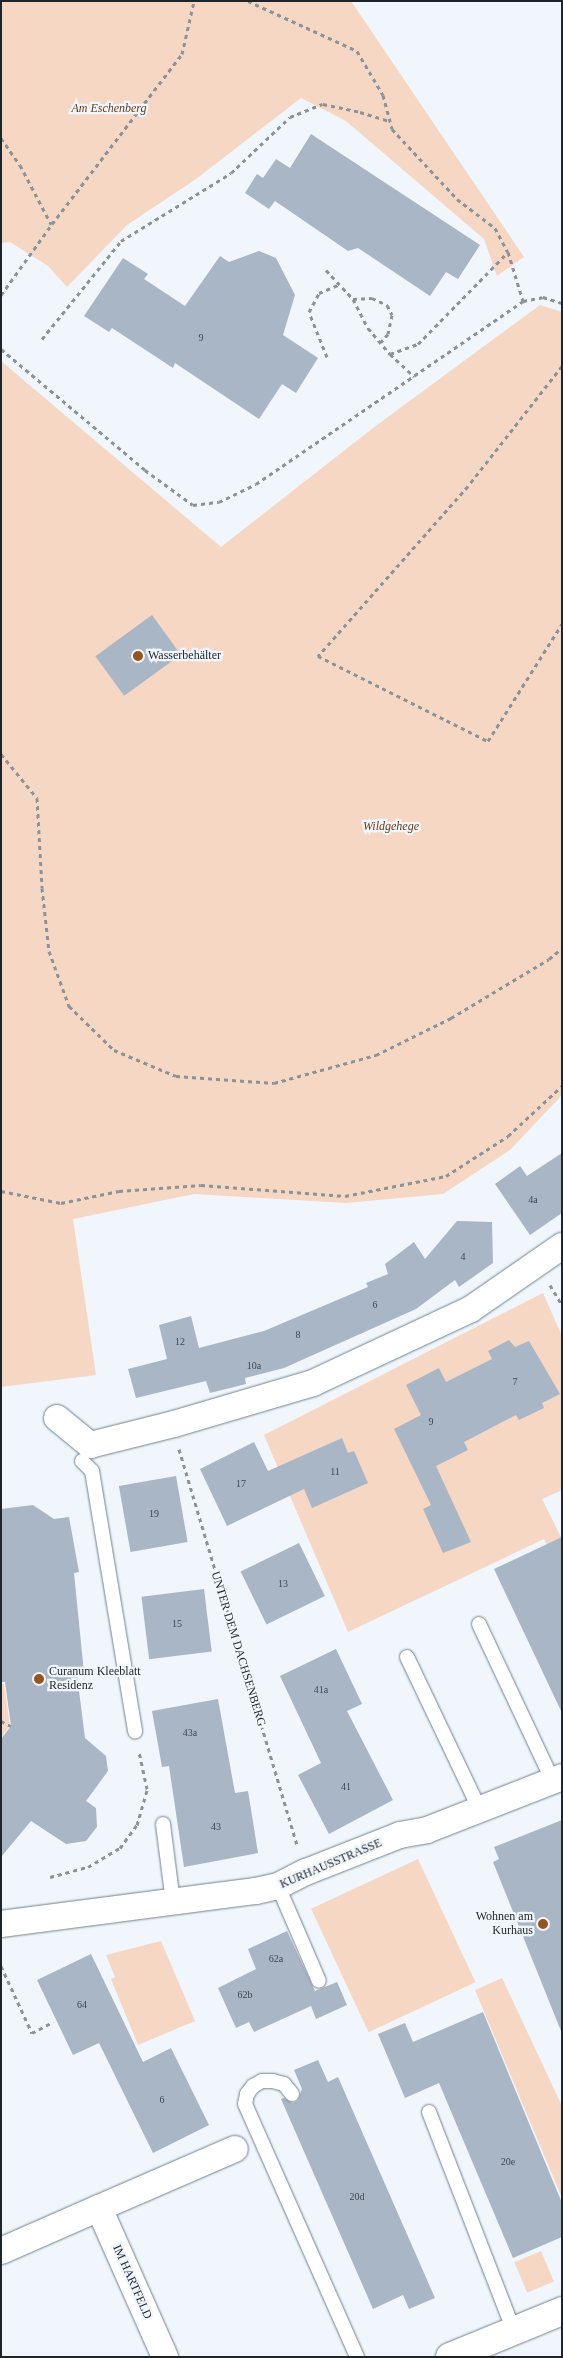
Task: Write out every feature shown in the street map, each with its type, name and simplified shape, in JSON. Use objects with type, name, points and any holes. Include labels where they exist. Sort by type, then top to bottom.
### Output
[{"type":"main road","points":[[450,2357],[513,2329],[562,2311]]},
{"type":"street","points":[[57,1418],[90,1445],[174,1424],[314,1384],[471,1309],[562,1246]]},
{"type":"street","name":"KURHAUSSTRASSE","points":[[1,1924],[173,1902],[278,1886],[306,1872],[400,1835],[427,1830],[558,1779]]},
{"type":"street","points":[[1,2251],[234,2149]]},
{"type":"street","name":"IM HARTFELD","points":[[98,2208],[165,2357]]},
{"type":"lane","points":[[82,1461],[92,1471],[135,1731]]},
{"type":"lane","points":[[479,1624],[558,1779]]},
{"type":"lane","points":[[407,1657],[480,1810]]},
{"type":"lane","points":[[163,1824],[173,1902]]},
{"type":"lane","points":[[278,1886],[319,1981]]},
{"type":"lane","points":[[292,2094],[284,2084],[262,2081],[253,2086],[247,2094],[245,2104],[357,2357]]},
{"type":"lane","points":[[428,2112],[513,2329]]},
{"type":"path","points":[[1,295],[52,224],[182,54],[194,1]]},
{"type":"path","points":[[248,1],[357,51],[383,95],[392,129],[457,199],[496,228],[508,252],[523,301]]},
{"type":"path","points":[[42,339],[120,241],[231,173],[290,117],[323,104],[390,121]]},
{"type":"path","points":[[1,138],[20,165],[52,224]]},
{"type":"path","points":[[390,354],[418,344],[508,252]]},
{"type":"path","points":[[326,270],[353,299],[368,328],[390,354],[414,376]]},
{"type":"path","points":[[327,357],[309,312],[319,293],[338,285]]},
{"type":"path","points":[[1,349],[145,470],[193,505],[220,502],[256,484],[523,301],[543,297],[562,303]]},
{"type":"path","points":[[353,299],[372,298],[387,305],[392,315],[388,334],[381,342]]},
{"type":"path","points":[[562,366],[468,486],[318,656],[488,741],[562,624]]},
{"type":"path","points":[[1,754],[37,798],[42,888],[49,951],[69,1006],[114,1050],[176,1076],[274,1083],[376,1055],[451,1018],[549,959],[562,948]]},
{"type":"path","points":[[1,1191],[61,1204],[119,1192],[201,1186],[345,1196],[446,1176],[508,1136],[562,1086]]},
{"type":"path","name":"UNTER DEM DACHSENBERG","points":[[174,1424],[182,1463],[306,1872]]},
{"type":"path","points":[[1,1722],[11,1726]]},
{"type":"path","points":[[50,1877],[88,1867],[120,1848],[137,1825],[147,1789],[135,1731]]},
{"type":"path","points":[[1,1966],[32,2033],[53,2022]]},
{"type":"green space","name":"Am Eschenberg","points":[[1,1],[351,1],[524,257],[497,276],[484,239],[346,121],[301,98],[196,179],[127,225],[67,287],[48,266],[10,242],[1,243]]},
{"type":"green space","name":"Wildgehege","points":[[540,305],[562,312],[562,1095],[510,1150],[443,1194],[346,1203],[194,1194],[73,1219],[96,1375],[1,1387],[1,361],[221,547],[373,428]]},
{"type":"green space","points":[[543,1293],[562,1336],[562,1490],[542,1499],[562,1539],[562,1574],[544,1539],[348,1632],[264,1435]]},
{"type":"green space","points":[[1,1684],[4,1684],[10,1726],[1,1738]]},
{"type":"green space","points":[[418,1859],[475,1982],[369,2032],[311,1909]]},
{"type":"green space","points":[[161,1941],[195,2021],[138,2045],[111,1979],[115,1977],[106,1955]]},
{"type":"green space","points":[[502,1978],[562,2106],[562,2198],[475,1990]]},
{"type":"green space","points":[[541,2251],[554,2281],[527,2293],[514,2262]]},
{"type":"building","points":[[311,134],[480,245],[458,279],[446,272],[430,296],[358,248],[348,251],[275,201],[269,209],[245,193],[257,174],[263,178],[276,159],[290,168]]},
{"type":"building","points":[[259,251],[276,258],[295,295],[283,335],[318,358],[296,393],[282,384],[259,419],[175,363],[173,368],[112,328],[109,332],[84,316],[123,258],[148,274],[144,279],[185,306],[220,256],[229,262]]},
{"type":"building","name":"Wasserbehälter","points":[[152,615],[181,655],[124,696],[95,656]]},
{"type":"building","points":[[562,1153],[562,1213],[530,1235],[495,1184],[520,1166],[527,1176]]},
{"type":"building","points":[[457,1221],[492,1222],[493,1263],[459,1287],[455,1280],[416,1309],[284,1368],[245,1378],[246,1384],[210,1393],[206,1381],[136,1398],[128,1369],[167,1359],[159,1325],[191,1316],[199,1348],[264,1331],[368,1287],[366,1283],[388,1274],[385,1264],[414,1242],[425,1259]]},
{"type":"building","points":[[509,1340],[515,1347],[529,1341],[560,1394],[542,1403],[544,1408],[519,1420],[516,1415],[464,1442],[468,1450],[436,1466],[471,1542],[443,1553],[423,1509],[431,1505],[394,1429],[421,1415],[406,1385],[439,1368],[446,1382],[492,1359],[488,1351]]},
{"type":"building","points":[[342,1438],[348,1453],[354,1451],[368,1483],[312,1508],[304,1489],[227,1526],[200,1469],[254,1442],[268,1471]]},
{"type":"building","points":[[176,1476],[188,1542],[131,1552],[119,1486]]},
{"type":"building","name":"Curanum Kleeblatt Residenz","points":[[33,1505],[54,1519],[69,1517],[79,1572],[74,1573],[84,1673],[77,1675],[85,1738],[106,1756],[108,1771],[86,1801],[96,1808],[97,1827],[86,1841],[66,1844],[31,1821],[1,1857],[1,1739],[11,1726],[5,1682],[1,1682],[1,1509]]},
{"type":"building","points":[[562,1537],[562,1713],[494,1569]]},
{"type":"building","points":[[299,1543],[325,1596],[266,1625],[241,1571]]},
{"type":"building","points":[[204,1589],[212,1652],[149,1659],[141,1597]]},
{"type":"building","points":[[336,1649],[362,1704],[347,1711],[393,1800],[329,1834],[298,1775],[321,1763],[280,1676]]},
{"type":"building","points":[[218,1699],[235,1793],[248,1791],[258,1853],[184,1867],[169,1766],[162,1767],[152,1711]]},
{"type":"building","name":"Wohnen am Kurhaus","points":[[562,1820],[561,2031],[493,1862],[499,1859],[494,1847]]},
{"type":"building","points":[[287,1931],[315,1991],[337,1982],[347,2005],[316,2019],[311,2006],[254,2032],[249,2022],[236,2028],[218,1988],[256,1969],[248,1949]]},
{"type":"building","points":[[91,1954],[143,2062],[171,2048],[209,2125],[153,2153],[99,2043],[73,2055],[37,1980]]},
{"type":"building","points":[[483,2012],[562,2203],[562,2237],[513,2258],[439,2083],[405,2098],[378,2034],[405,2023],[413,2042]]},
{"type":"building","points":[[318,2060],[328,2082],[338,2077],[435,2298],[409,2309],[403,2295],[373,2309],[281,2099],[284,2098],[293,2103],[298,2100],[302,2089],[294,2070]]},
{"type":"place","name":"Wasserbehälter","points":[[138,656]]},
{"type":"place","name":"Curanum Kleeblatt Residenz","points":[[39,1679]]},
{"type":"place","name":"Wohnen am Kurhaus","points":[[543,1924]]}]
